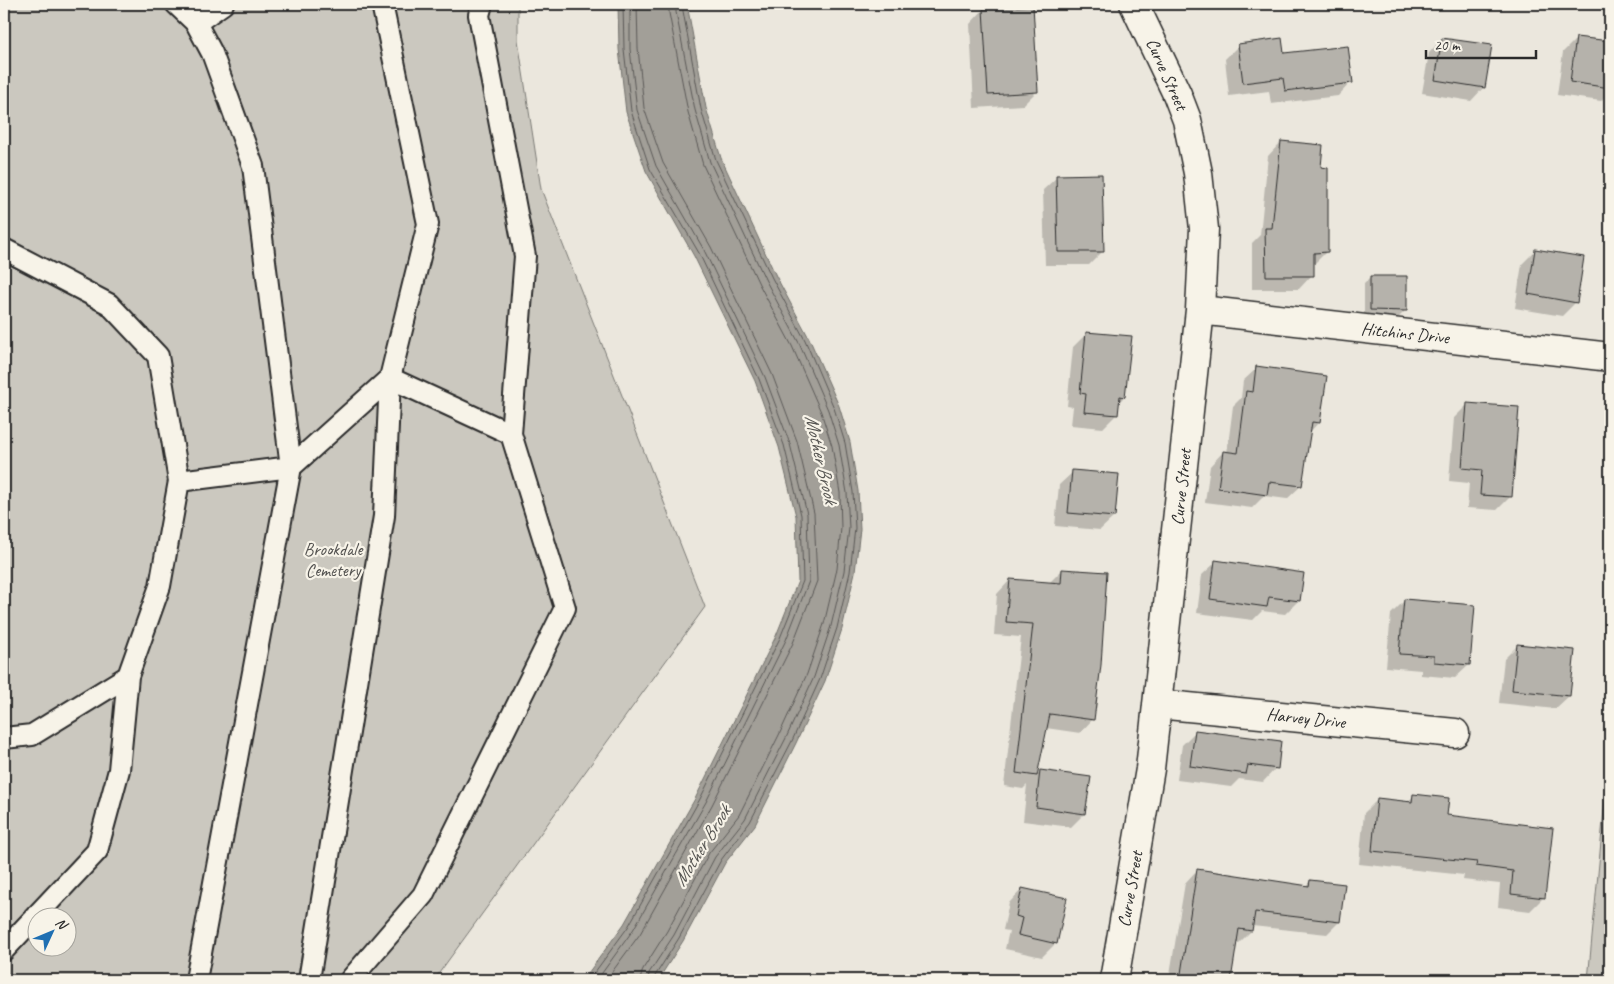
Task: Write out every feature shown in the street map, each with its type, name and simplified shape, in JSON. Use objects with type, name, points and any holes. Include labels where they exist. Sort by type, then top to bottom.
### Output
[{"type":"street","name":"Curve Street","points":[[1114,980],[1142,823],[1157,704],[1200,310],[1204,229],[1194,147],[1187,120],[1177,94],[1134,4]]},
{"type":"street","name":"Hitchins Drive","points":[[1200,310],[1610,357]]},
{"type":"street","name":"Harvey Drive","points":[[1157,704],[1455,733]]},
{"type":"lane","points":[[176,4],[196,23],[212,53],[254,166],[291,467],[196,980]]},
{"type":"lane","points":[[196,23],[222,4]]},
{"type":"lane","points":[[309,980],[384,516],[390,378],[428,224],[382,4]]},
{"type":"lane","points":[[350,980],[423,895],[565,608],[511,434],[525,256],[480,15],[482,4]]},
{"type":"lane","points":[[4,249],[109,304],[158,356],[179,481],[160,586],[128,676],[119,770],[97,851],[4,950]]},
{"type":"lane","points":[[390,378],[511,434]]},
{"type":"lane","points":[[179,481],[291,467],[390,378]]},
{"type":"lane","points":[[4,738],[32,734],[128,676]]},
{"type":"green space","name":"Brookdale Cemetery","points":[[4,4],[518,4],[518,40],[541,189],[705,607],[434,980],[4,980]]},
{"type":"green space","points":[[1610,746],[1610,980],[1588,980]]},
{"type":"water","name":"Mother Brook","points":[[618,4],[687,4],[706,108],[721,158],[776,276],[809,338],[839,406],[850,442],[858,491],[860,529],[855,572],[842,629],[825,681],[755,825],[725,863],[683,941],[658,980],[583,980],[624,924],[696,797],[776,636],[798,581],[796,516],[779,447],[755,381],[694,256],[646,171],[626,112],[619,49]]},
{"type":"building","points":[[1033,5],[1038,92],[988,95],[983,9]]},
{"type":"building","points":[[1576,37],[1610,41],[1610,88],[1570,82]]},
{"type":"building","points":[[1282,38],[1284,53],[1348,46],[1353,83],[1285,91],[1283,78],[1243,83],[1238,44]]},
{"type":"building","points":[[1442,38],[1492,45],[1485,88],[1435,80]]},
{"type":"building","points":[[1281,141],[1323,145],[1321,167],[1328,168],[1328,252],[1314,253],[1314,276],[1266,276],[1265,228],[1272,228]]},
{"type":"building","points":[[1102,174],[1104,252],[1058,252],[1056,175]]},
{"type":"building","points":[[1535,249],[1584,257],[1577,303],[1528,294]]},
{"type":"building","points":[[1370,276],[1407,276],[1407,311],[1370,310]]},
{"type":"building","points":[[1086,332],[1132,336],[1125,397],[1120,396],[1118,415],[1084,412],[1086,394],[1080,393]]},
{"type":"building","points":[[1256,366],[1327,376],[1320,423],[1312,422],[1302,486],[1269,482],[1267,495],[1218,488],[1223,451],[1238,453],[1246,391],[1253,392]]},
{"type":"building","points":[[1467,403],[1519,407],[1512,497],[1480,495],[1482,470],[1462,468]]},
{"type":"building","points":[[1072,470],[1119,474],[1115,517],[1068,513]]},
{"type":"building","points":[[1215,560],[1304,573],[1300,601],[1269,597],[1267,607],[1210,599]]},
{"type":"building","points":[[1062,569],[1107,572],[1101,665],[1094,720],[1050,714],[1037,776],[1016,773],[1033,624],[1006,622],[1010,579],[1061,583]]},
{"type":"building","points":[[1404,599],[1475,605],[1470,665],[1434,662],[1434,656],[1399,654]]},
{"type":"building","points":[[1517,644],[1575,650],[1570,696],[1512,690]]},
{"type":"building","points":[[1195,730],[1281,741],[1278,769],[1248,765],[1246,774],[1190,766]]},
{"type":"building","points":[[1040,770],[1091,777],[1085,814],[1036,807]]},
{"type":"building","points":[[1413,794],[1449,798],[1447,815],[1553,828],[1545,898],[1511,894],[1513,871],[1476,866],[1477,862],[1372,851],[1377,798],[1412,802]]},
{"type":"building","points":[[1197,869],[1309,886],[1310,880],[1345,884],[1340,922],[1255,912],[1252,931],[1239,929],[1231,980],[1180,980]]},
{"type":"building","points":[[1022,888],[1067,898],[1057,944],[1018,935],[1022,918],[1016,916]]}]
